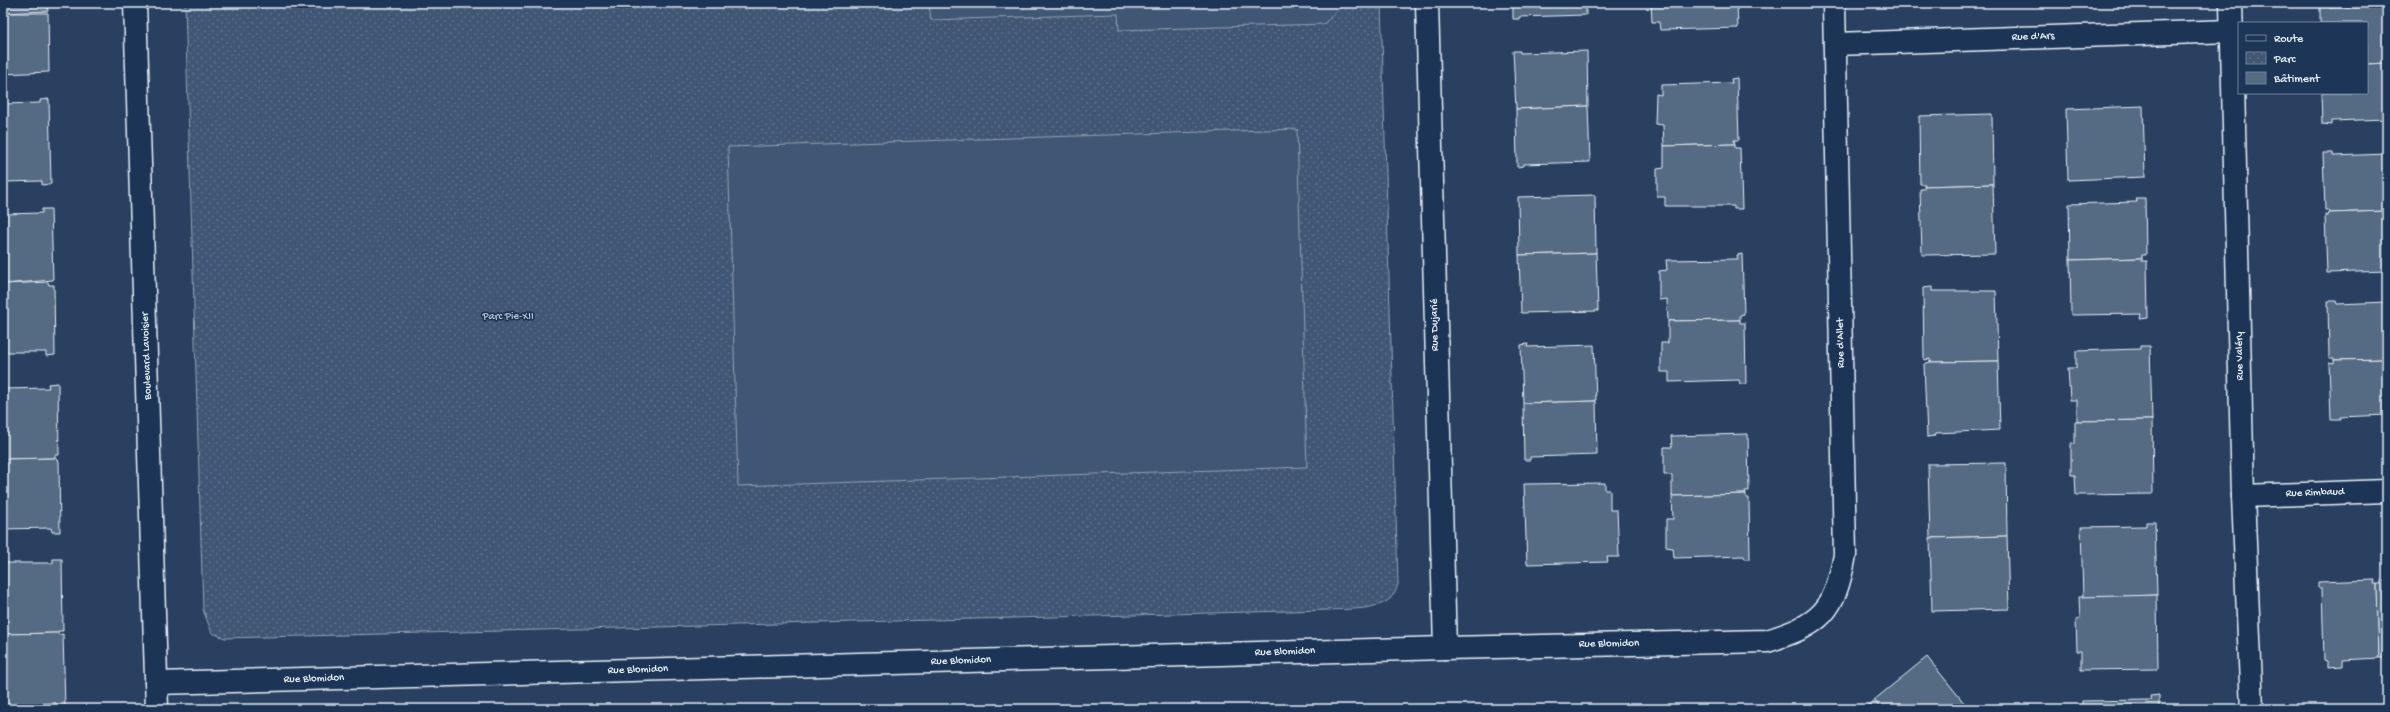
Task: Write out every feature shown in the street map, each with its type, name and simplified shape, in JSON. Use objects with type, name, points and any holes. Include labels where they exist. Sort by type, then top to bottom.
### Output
[{"type":"street","name":"Boulevard Lavoisier","points":[[135,3],[157,709]]},
{"type":"street","name":"Rue Dujarié","points":[[1427,3],[1445,648]]},
{"type":"street","name":"Rue d'Allet","points":[[1767,641],[1796,632],[1824,615],[1839,586],[1845,556],[1834,3]]},
{"type":"street","name":"Rue Valéry","points":[[2231,3],[2243,496],[2252,709]]},
{"type":"street","name":"Rue d'Ars","points":[[1835,44],[2232,30]]},
{"type":"street","name":"Rue Rimbaud","points":[[2243,496],[2387,491]]},
{"type":"street","name":"Rue Blomidon","points":[[156,683],[1445,648],[1767,641]]},
{"type":"shaded area","points":[[2387,706],[2387,709],[2293,709]]},
{"type":"green space","name":"Parc Pie-XII","points":[[185,3],[1381,3],[1398,584],[1396,591],[1388,600],[1373,607],[1344,609],[225,638],[212,633],[203,610]]},
{"type":"green space","points":[[929,3],[1344,3],[1324,24],[1119,30],[1118,14],[931,20]]},
{"type":"green space","points":[[1297,129],[1307,467],[738,486],[728,147]]},
{"type":"building","points":[[3,3],[47,3],[48,11],[3,13]]},
{"type":"building","points":[[1513,3],[1586,3],[1586,15],[1519,17],[1519,19],[1513,19]]},
{"type":"building","points":[[1651,3],[1737,3],[1738,28],[1660,30],[1659,22],[1652,22]]},
{"type":"building","points":[[2320,5],[2328,5],[2329,8],[2387,7],[2387,63],[2368,64],[2368,22],[2320,22]]},
{"type":"building","points":[[3,13],[48,13],[49,72],[3,74]]},
{"type":"building","points":[[1513,51],[1520,51],[1520,53],[1587,51],[1588,106],[1516,109]]},
{"type":"building","points":[[2387,63],[2387,119],[2332,121],[2332,125],[2322,124],[2321,94],[2368,94],[2368,64]]},
{"type":"building","points":[[1737,78],[1739,140],[1734,140],[1735,144],[1664,146],[1663,125],[1655,124],[1656,94],[1661,95],[1661,85],[1732,83],[1731,79]]},
{"type":"building","points":[[49,99],[51,184],[42,185],[42,181],[3,182],[3,104],[40,103],[40,100]]},
{"type":"building","points":[[1588,106],[1590,162],[1523,164],[1523,166],[1517,167],[1516,109]]},
{"type":"building","points":[[2143,106],[2145,177],[2068,180],[2066,109]]},
{"type":"building","points":[[1992,114],[1993,184],[1924,186],[1925,184],[1920,184],[1919,116]]},
{"type":"building","points":[[1735,144],[1735,148],[1740,148],[1742,209],[1734,209],[1734,206],[1665,206],[1665,197],[1657,197],[1657,169],[1664,168],[1664,146]]},
{"type":"building","points":[[2323,153],[2333,153],[2333,156],[2387,154],[2387,211],[2329,213],[2328,210],[2325,210]]},
{"type":"building","points":[[1993,184],[1995,254],[1922,255],[1920,189],[1924,189],[1924,186]]},
{"type":"building","points":[[1595,195],[1596,253],[1519,255],[1518,197]]},
{"type":"building","points":[[2136,198],[2145,198],[2146,255],[2142,255],[2142,258],[2070,260],[2069,204],[2137,202]]},
{"type":"building","points":[[42,209],[51,209],[53,280],[3,284],[3,214],[42,213]]},
{"type":"building","points":[[2387,211],[2387,271],[2327,273],[2325,215],[2328,216],[2329,213]]},
{"type":"building","points":[[1596,253],[1598,311],[1521,313],[1519,255]]},
{"type":"building","points":[[1742,254],[1744,314],[1740,315],[1740,320],[1668,321],[1667,299],[1659,300],[1659,271],[1667,270],[1666,260],[1738,259],[1737,255]]},
{"type":"building","points":[[2142,258],[2142,261],[2147,261],[2148,318],[2140,319],[2141,314],[2071,315],[2070,260]]},
{"type":"building","points":[[48,282],[49,285],[54,285],[55,355],[46,356],[46,352],[3,352],[3,284]]},
{"type":"building","points":[[1932,287],[1932,291],[1996,291],[1998,361],[1930,362],[1930,359],[1924,360],[1923,288]]},
{"type":"building","points":[[2328,301],[2336,301],[2337,304],[2387,302],[2387,359],[2334,360],[2334,358],[2329,358]]},
{"type":"building","points":[[1740,320],[1740,323],[1745,323],[1746,384],[1740,384],[1739,380],[1669,382],[1669,372],[1661,372],[1661,343],[1668,343],[1668,321]]},
{"type":"building","points":[[1528,344],[1527,347],[1594,345],[1596,401],[1523,403],[1521,345]]},
{"type":"building","points":[[2140,346],[2150,346],[2152,420],[2077,421],[2077,400],[2070,400],[2068,368],[2076,368],[2076,351],[2140,349]]},
{"type":"building","points":[[2387,359],[2387,415],[2340,417],[2341,420],[2331,420],[2329,362],[2334,363],[2334,360]]},
{"type":"building","points":[[1998,361],[2000,430],[1936,433],[1935,436],[1927,437],[1924,364],[1930,362]]},
{"type":"building","points":[[58,383],[59,455],[55,455],[55,458],[3,459],[3,389],[49,388],[48,384]]},
{"type":"building","points":[[1596,401],[1597,455],[1530,457],[1530,460],[1524,460],[1523,403]]},
{"type":"building","points":[[2152,420],[2153,494],[2076,495],[2075,475],[2071,475],[2071,444],[2075,444],[2075,421]]},
{"type":"building","points":[[1748,434],[1749,491],[1745,491],[1746,494],[1672,496],[1672,475],[1664,475],[1664,447],[1672,447],[1671,436]]},
{"type":"building","points":[[55,458],[59,461],[60,532],[52,532],[51,528],[3,529],[3,459]]},
{"type":"building","points":[[2006,463],[2007,536],[1930,538],[1928,464]]},
{"type":"building","points":[[1605,483],[1605,490],[1610,490],[1610,510],[1617,510],[1619,557],[1607,557],[1608,562],[1527,564],[1524,484]]},
{"type":"building","points":[[1746,494],[1746,498],[1749,498],[1750,559],[1745,559],[1744,556],[1674,558],[1673,548],[1666,547],[1666,519],[1673,519],[1672,496]]},
{"type":"building","points":[[2146,522],[2155,522],[2157,595],[2083,598],[2081,527],[2146,526]]},
{"type":"building","points":[[2007,536],[2009,609],[1932,611],[1930,538]]},
{"type":"building","points":[[53,559],[62,559],[63,631],[58,631],[58,633],[3,634],[3,563],[53,563]]},
{"type":"building","points":[[2375,580],[2374,584],[2377,584],[2379,658],[2343,660],[2343,666],[2327,667],[2327,661],[2324,660],[2322,588],[2318,588],[2318,582]]},
{"type":"building","points":[[2381,580],[2387,580],[2387,658],[2379,658],[2377,584],[2381,584]]},
{"type":"building","points":[[2157,595],[2158,669],[2081,670],[2081,651],[2077,651],[2076,620],[2080,619],[2079,597]]},
{"type":"building","points":[[58,633],[59,635],[63,634],[65,706],[57,707],[56,703],[3,705],[3,634]]},
{"type":"building","points":[[1927,657],[1969,709],[1881,709],[1874,700]]},
{"type":"building","points":[[2159,695],[2159,709],[2082,709],[2082,701],[2151,700],[2150,696]]},
{"type":"building","points":[[1874,700],[1881,709],[1863,709]]}]
